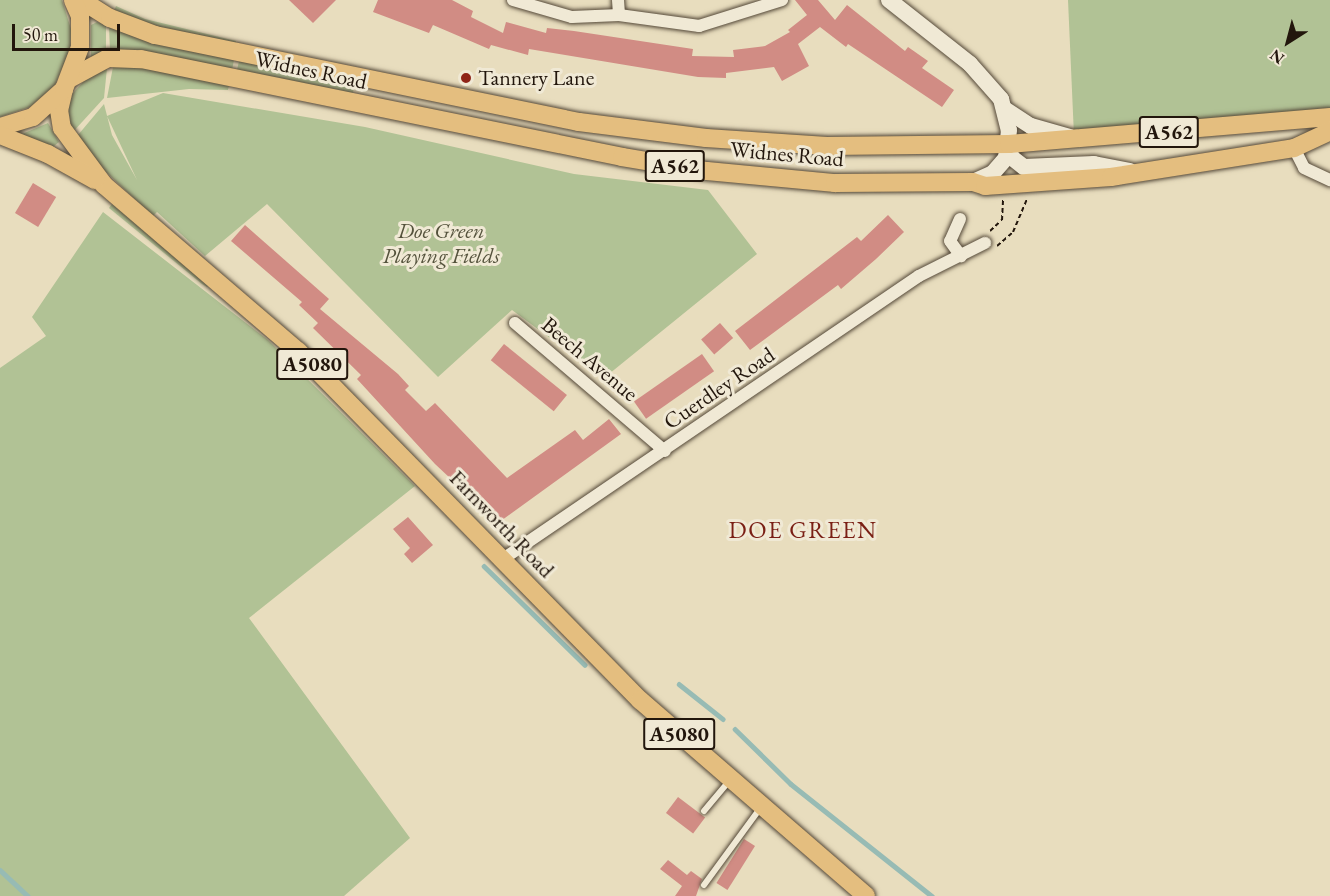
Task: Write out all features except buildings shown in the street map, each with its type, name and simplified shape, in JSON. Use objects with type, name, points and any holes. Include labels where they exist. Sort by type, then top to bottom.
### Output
[{"type":"main road","name":"Farnworth Road","points":[[73,0],[81,31],[59,110],[62,129],[105,185],[298,351],[640,700],[763,804],[866,896]]},
{"type":"main road","name":"Widnes Road","points":[[81,0],[110,18],[155,35],[579,122],[706,138],[827,146],[1008,144],[1330,117]]},
{"type":"main road","name":"Widnes Road","points":[[66,84],[95,62],[122,56],[707,171],[835,183],[1048,183],[1111,177],[1130,171],[1199,165],[1294,148],[1330,131]]},
{"type":"main road","name":"A562","points":[[0,127],[39,114],[66,84]]},
{"type":"main road","name":"Farnworth Road","points":[[0,135],[48,154],[105,185]]},
{"type":"street","points":[[513,0],[572,17],[619,15],[699,27],[782,0]]},
{"type":"street","points":[[618,0],[619,15]]},
{"type":"street","points":[[889,0],[978,72],[1006,110],[1031,126],[1085,139]]},
{"type":"street","points":[[1006,110],[1011,157],[1024,167],[1094,164],[1130,171]]},
{"type":"street","points":[[979,184],[1001,166],[1008,144]]},
{"type":"street","points":[[1294,148],[1304,168],[1330,180]]},
{"type":"street","points":[[960,219],[950,241],[961,256]]},
{"type":"street","name":"Cuerdley Road","points":[[503,560],[919,276],[985,243]]},
{"type":"street","name":"Beech Avenue","points":[[515,323],[665,451]]},
{"type":"lane","points":[[704,811],[731,778]]},
{"type":"lane","points":[[704,885],[763,804]]},
{"type":"path","points":[[979,184],[999,194],[1004,210],[1002,220],[990,231],[985,243],[996,247],[1006,240],[1024,203],[1048,183]]},
{"type":"green space","points":[[0,0],[62,0],[71,29],[70,49],[55,85],[30,107],[0,117]]},
{"type":"green space","points":[[1068,0],[1330,0],[1330,110],[1074,136]]},
{"type":"green space","points":[[116,6],[145,19],[236,41],[236,44],[156,27],[114,11]]},
{"type":"green space","points":[[97,22],[106,25],[106,52],[91,57],[91,25]]},
{"type":"green space","points":[[109,27],[149,42],[234,60],[232,70],[110,51]]},
{"type":"green space","points":[[239,61],[354,86],[352,95],[237,71]]},
{"type":"green space","points":[[113,67],[138,67],[229,85],[228,90],[189,89],[107,98]]},
{"type":"green space","points":[[107,68],[104,98],[72,133],[68,108],[73,93],[85,80]]},
{"type":"green space","name":"Doe Green Playing Fields","points":[[163,93],[365,127],[574,174],[708,190],[757,254],[604,378],[512,310],[438,377],[267,204],[205,256],[157,212],[153,216],[91,158],[78,135],[104,104],[107,116]],"holes":[[[107,116],[137,180],[112,135]]]},
{"type":"green space","points":[[48,123],[59,142],[53,147],[22,134]]},
{"type":"green space","points":[[112,204],[210,284],[207,287],[202,284],[109,208]]},
{"type":"green space","points":[[103,212],[268,340],[415,486],[249,618],[410,838],[344,896],[0,896],[0,368],[46,336],[32,317]]},
{"type":"waterway","points":[[484,566],[585,665]]},
{"type":"waterway","points":[[679,684],[723,719]]},
{"type":"waterway","points":[[735,729],[791,784],[932,896]]},
{"type":"waterway","points":[[0,870],[28,896]]},
{"type":"place","name":"Tannery Lane","points":[[466,78]]},
{"type":"district","name":"DOE GREEN","points":[[803,530]]}]
